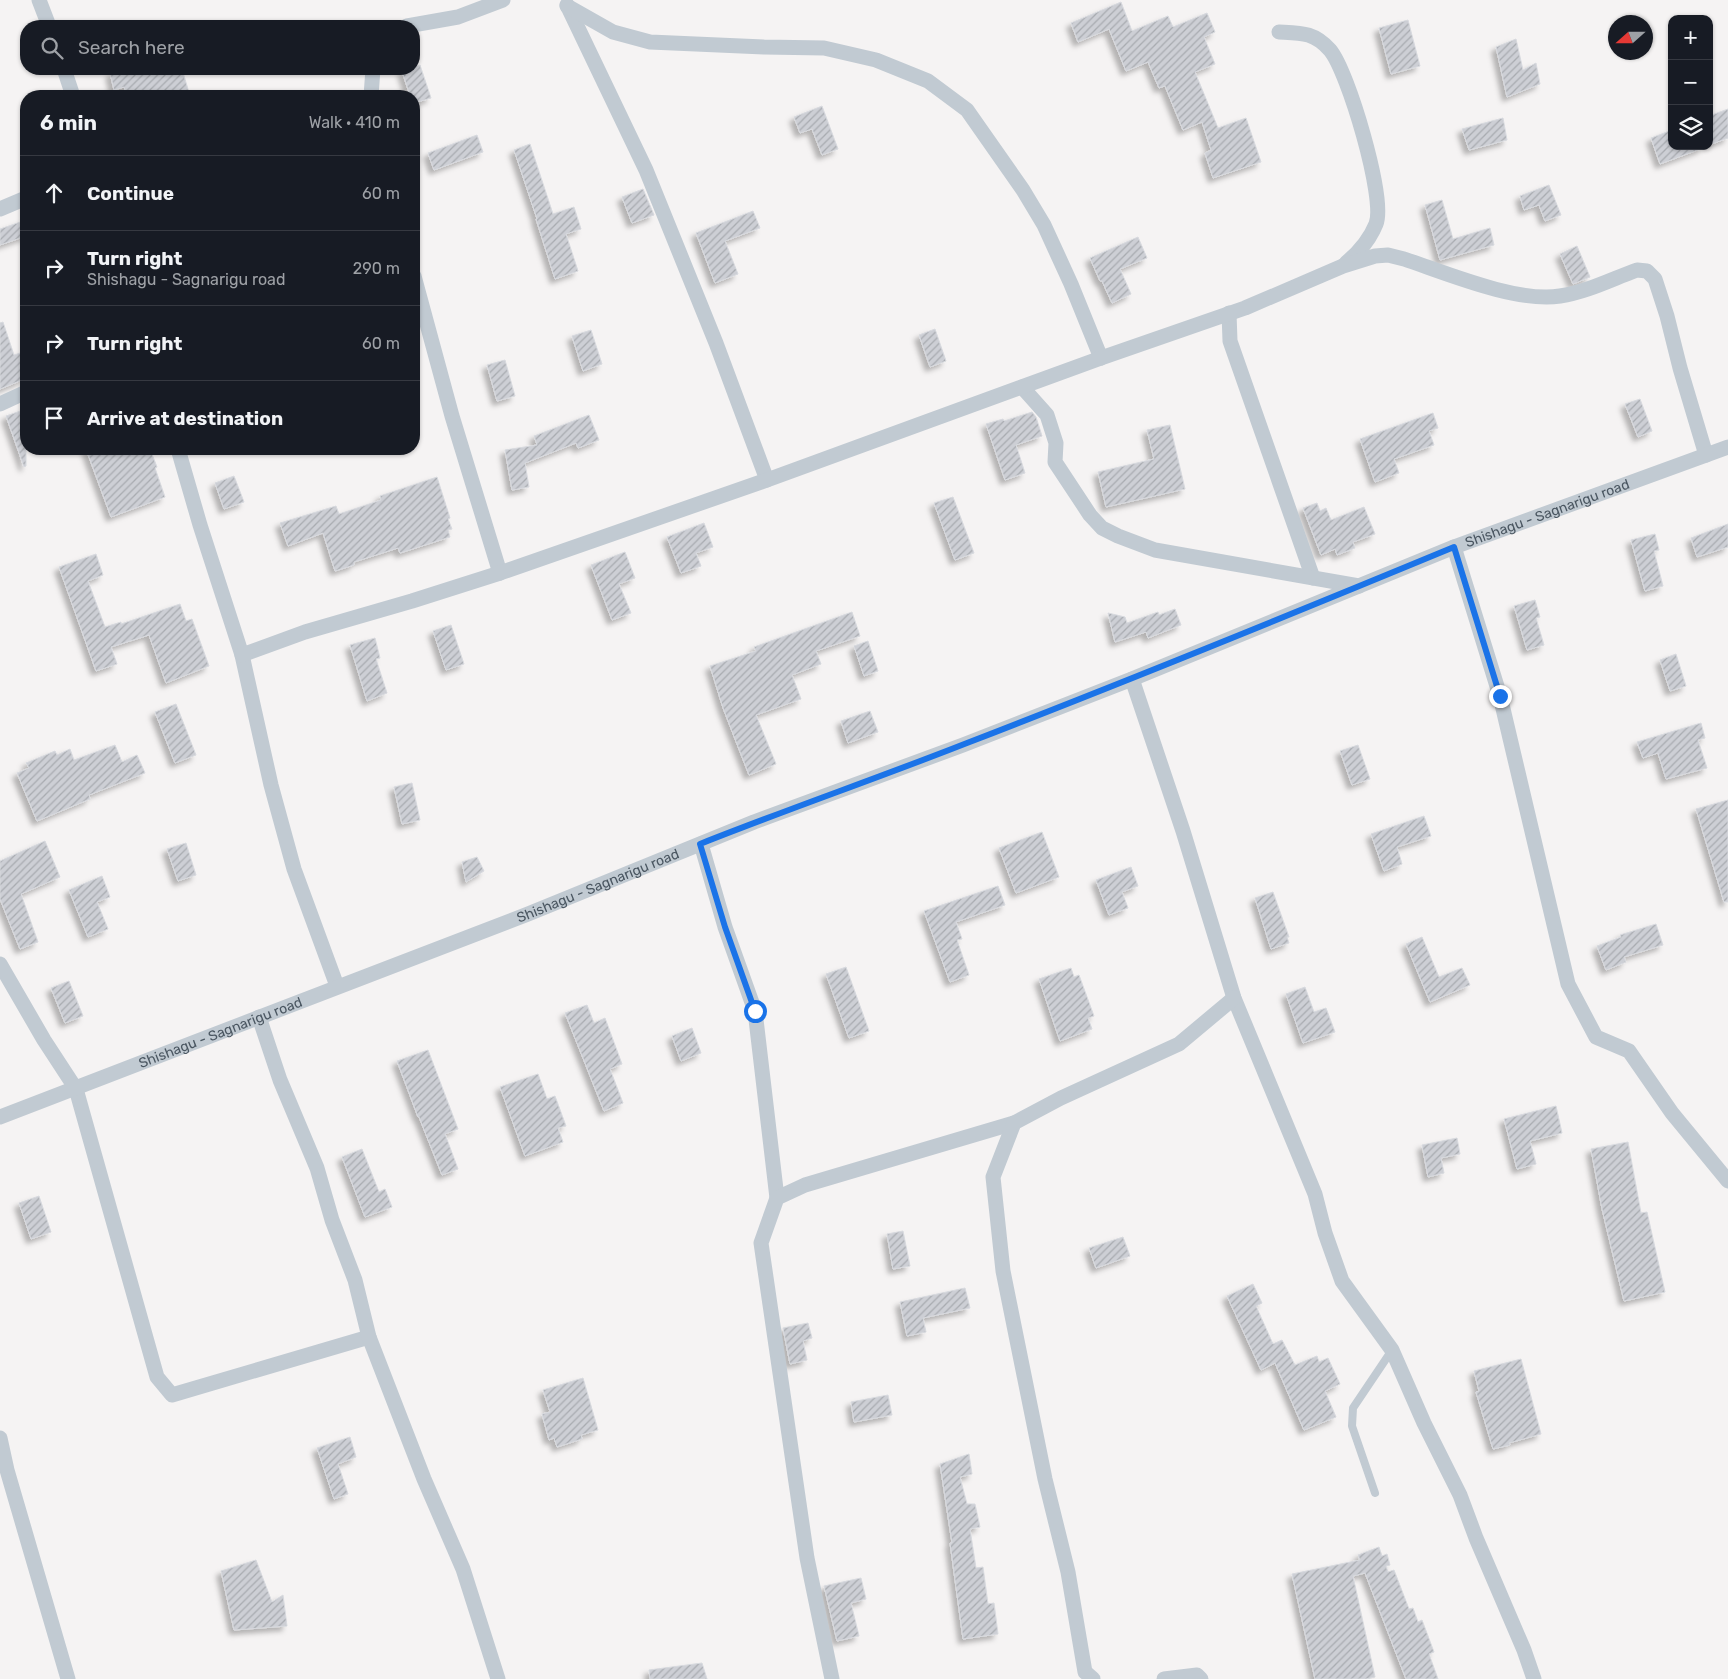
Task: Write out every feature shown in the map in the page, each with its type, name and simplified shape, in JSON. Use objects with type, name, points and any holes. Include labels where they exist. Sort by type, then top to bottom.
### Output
[{"type":"street","points":[[39,0],[47,20]]},
{"type":"street","points":[[420,24],[458,18],[503,0]]},
{"type":"street","points":[[566,3],[613,32],[650,42],[824,48],[876,60],[928,82],[967,110],[1023,190],[1044,225],[1071,284],[1101,358]]},
{"type":"street","points":[[566,3],[646,170],[716,343],[767,480]]},
{"type":"street","points":[[1279,32],[1305,33],[1318,39],[1331,51],[1357,114],[1368,153],[1376,186],[1378,207],[1376,224],[1359,251],[1344,266]]},
{"type":"street","points":[[66,75],[71,90]]},
{"type":"street","points":[[371,90],[373,75]]},
{"type":"street","points":[[0,209],[20,201]]},
{"type":"street","points":[[242,655],[305,632],[500,573],[767,480],[1101,358],[1229,314],[1344,266],[1375,256],[1388,255],[1404,259],[1498,290],[1538,297],[1573,293],[1637,270],[1647,271],[1654,279],[1667,316],[1680,368],[1706,455]]},
{"type":"street","points":[[420,298],[452,416],[500,573]]},
{"type":"street","points":[[1229,314],[1230,341],[1314,578]]},
{"type":"street","points":[[1022,387],[1047,415],[1056,443],[1055,462],[1090,515],[1102,528],[1155,550],[1359,586]]},
{"type":"street","points":[[0,404],[20,395]]},
{"type":"street","name":"Shishagu - Sagnarigu road","points":[[0,1117],[528,914],[754,822],[955,748],[1132,679],[1454,547],[1728,447]]},
{"type":"street","points":[[180,455],[242,655],[271,785],[289,850],[337,986]]},
{"type":"street","points":[[1454,547],[1500,696],[1568,984],[1596,1037],[1629,1051],[1672,1113],[1728,1180]]},
{"type":"street","points":[[1132,679],[1234,998],[1315,1194],[1325,1233],[1342,1281],[1392,1350],[1424,1423],[1460,1496],[1524,1650],[1534,1679]]},
{"type":"street","points":[[700,844],[725,927],[755,1011],[777,1198],[761,1243],[807,1558],[832,1679]]},
{"type":"street","points":[[0,964],[44,1040],[76,1088],[157,1377],[172,1395],[369,1337]]},
{"type":"street","points":[[777,1198],[805,1185],[1014,1123],[1061,1098],[1179,1044],[1234,998]]},
{"type":"street","points":[[259,1017],[280,1080],[317,1168],[332,1220],[355,1280],[369,1337],[424,1479],[463,1569],[498,1679]]},
{"type":"street","points":[[1014,1123],[992,1177],[1003,1270],[1044,1479],[1068,1572],[1085,1672],[1093,1679]]},
{"type":"street","points":[[0,1438],[4,1477],[68,1679]]},
{"type":"street","points":[[1164,1679],[1197,1675],[1201,1679]]},
{"type":"lane","points":[[1375,1493],[1352,1426],[1353,1408],[1392,1350]]},
{"type":"building","points":[[1121,2],[1132,31],[1168,16],[1173,27],[1207,13],[1215,32],[1204,37],[1215,64],[1195,72],[1218,128],[1246,118],[1261,162],[1213,178],[1205,153],[1211,150],[1202,122],[1183,130],[1165,86],[1159,88],[1148,62],[1126,71],[1109,29],[1078,42],[1071,23]]},
{"type":"building","points":[[1408,20],[1420,66],[1391,74],[1379,28]]},
{"type":"building","points":[[1516,39],[1523,70],[1536,63],[1540,84],[1507,97],[1496,47]]},
{"type":"building","points":[[420,65],[431,98],[420,101],[420,90],[408,90],[403,75],[420,75]]},
{"type":"building","points":[[110,75],[184,75],[188,90],[125,90],[124,87],[114,90]]},
{"type":"building","points":[[822,106],[838,149],[822,155],[812,129],[800,133],[794,117]]},
{"type":"building","points":[[1728,109],[1728,138],[1713,144],[1713,115]]},
{"type":"building","points":[[1503,118],[1507,140],[1469,150],[1462,129]]},
{"type":"building","points":[[1668,132],[1668,150],[1698,150],[1660,164],[1651,138]]},
{"type":"building","points":[[477,135],[483,152],[434,170],[428,153]]},
{"type":"building","points":[[530,144],[553,214],[574,207],[581,229],[566,234],[578,271],[555,279],[514,150]]},
{"type":"building","points":[[1549,185],[1561,215],[1545,221],[1539,205],[1524,210],[1520,196]]},
{"type":"building","points":[[643,189],[654,215],[632,223],[622,197]]},
{"type":"building","points":[[1442,200],[1453,239],[1490,228],[1494,245],[1440,260],[1425,205]]},
{"type":"building","points":[[753,211],[760,228],[725,241],[738,274],[715,283],[696,233]]},
{"type":"building","points":[[20,222],[20,238],[0,245],[0,229]]},
{"type":"building","points":[[1138,237],[1147,258],[1120,269],[1131,294],[1112,303],[1090,258]]},
{"type":"building","points":[[1577,246],[1590,277],[1573,284],[1560,254]]},
{"type":"building","points":[[3,322],[14,355],[20,353],[20,381],[0,389],[0,323]]},
{"type":"building","points":[[935,329],[946,361],[930,367],[919,335]]},
{"type":"building","points":[[591,330],[602,364],[583,371],[572,336]]},
{"type":"building","points":[[505,360],[515,396],[497,401],[487,365]]},
{"type":"building","points":[[1640,399],[1652,431],[1638,437],[1625,404]]},
{"type":"building","points":[[20,411],[20,455],[26,455],[26,466],[24,467],[6,416]]},
{"type":"building","points":[[1032,412],[1036,417],[1042,436],[1016,445],[1025,473],[1005,480],[986,424],[1003,419],[1004,421]]},
{"type":"building","points":[[1433,413],[1438,428],[1429,431],[1434,445],[1394,459],[1399,473],[1375,482],[1360,439]]},
{"type":"building","points":[[589,415],[599,440],[578,448],[576,443],[525,463],[529,487],[512,490],[505,450],[537,445],[534,436]]},
{"type":"building","points":[[1170,425],[1185,489],[1106,507],[1098,472],[1154,459],[1147,430]]},
{"type":"building","points":[[88,455],[152,455],[165,497],[111,517]]},
{"type":"building","points":[[234,476],[244,502],[224,509],[215,483]]},
{"type":"building","points":[[437,477],[450,518],[448,519],[452,529],[448,530],[450,537],[400,553],[398,548],[354,562],[354,565],[335,571],[323,533],[288,546],[280,523],[336,506],[339,514],[381,500],[380,496]]},
{"type":"building","points":[[953,497],[974,553],[955,560],[934,503]]},
{"type":"building","points":[[1317,503],[1320,511],[1326,508],[1331,520],[1364,507],[1375,534],[1353,542],[1355,548],[1337,555],[1335,549],[1321,555],[1303,508]]},
{"type":"building","points":[[704,523],[713,547],[696,553],[701,566],[681,573],[667,537]]},
{"type":"building","points":[[1728,524],[1728,547],[1697,557],[1691,538]]},
{"type":"building","points":[[1655,534],[1659,550],[1654,551],[1663,586],[1645,591],[1631,540]]},
{"type":"building","points":[[625,552],[635,578],[619,584],[631,613],[612,620],[591,565]]},
{"type":"building","points":[[96,554],[103,575],[88,581],[105,627],[121,622],[121,624],[180,604],[186,621],[192,619],[209,666],[166,683],[149,635],[111,647],[117,664],[96,671],[59,567]]},
{"type":"building","points":[[1535,600],[1540,617],[1536,618],[1544,645],[1527,650],[1514,606]]},
{"type":"building","points":[[1175,609],[1181,625],[1148,638],[1146,632],[1115,642],[1108,613],[1125,617],[1127,623],[1158,612],[1159,615]]},
{"type":"building","points":[[852,612],[860,636],[816,651],[821,664],[792,675],[801,699],[756,715],[776,764],[749,775],[723,708],[710,666],[756,651],[754,647]]},
{"type":"building","points":[[451,625],[464,664],[446,670],[433,631]]},
{"type":"building","points":[[375,638],[380,658],[376,659],[387,693],[367,701],[350,645]]},
{"type":"building","points":[[868,641],[878,671],[864,676],[854,646]]},
{"type":"building","points":[[1676,654],[1686,686],[1670,691],[1660,660]]},
{"type":"building","points":[[176,704],[196,755],[175,763],[155,712]]},
{"type":"building","points":[[870,711],[878,732],[848,743],[841,721]]},
{"type":"building","points":[[1701,723],[1705,738],[1698,740],[1707,768],[1666,779],[1658,753],[1643,758],[1637,742]]},
{"type":"building","points":[[115,745],[122,762],[137,755],[145,773],[89,795],[90,799],[37,821],[17,773],[29,768],[26,763],[55,751],[57,755],[70,749],[74,760]]},
{"type":"building","points":[[1358,745],[1370,779],[1352,785],[1340,751]]},
{"type":"building","points":[[412,783],[420,820],[402,824],[394,787]]},
{"type":"building","points":[[1728,800],[1728,902],[1724,902],[1696,809]]},
{"type":"building","points":[[1424,816],[1431,836],[1397,847],[1402,864],[1384,871],[1371,834]]},
{"type":"building","points":[[1042,832],[1059,877],[1016,893],[999,848]]},
{"type":"building","points":[[45,841],[60,877],[21,894],[38,942],[20,949],[0,899],[0,861]]},
{"type":"building","points":[[186,843],[196,875],[178,881],[167,849]]},
{"type":"building","points":[[477,857],[484,871],[466,882],[462,862]]},
{"type":"building","points":[[1131,867],[1138,886],[1122,892],[1128,908],[1109,915],[1096,880]]},
{"type":"building","points":[[102,876],[110,897],[97,902],[108,929],[88,937],[69,890]]},
{"type":"building","points":[[998,886],[1005,905],[956,922],[962,939],[957,940],[969,975],[950,982],[924,911]]},
{"type":"building","points":[[1273,892],[1289,937],[1287,937],[1289,943],[1271,949],[1255,898]]},
{"type":"building","points":[[1656,924],[1663,945],[1624,957],[1626,962],[1606,970],[1597,946],[1621,937],[1620,935]]},
{"type":"building","points":[[1422,937],[1439,977],[1462,968],[1470,985],[1430,1002],[1406,944]]},
{"type":"building","points":[[846,967],[869,1031],[849,1038],[826,974]]},
{"type":"building","points":[[1071,968],[1074,977],[1079,975],[1094,1016],[1088,1018],[1092,1029],[1060,1041],[1039,979]]},
{"type":"building","points":[[69,981],[83,1016],[65,1023],[51,988]]},
{"type":"building","points":[[1305,987],[1314,1012],[1326,1008],[1335,1032],[1303,1043],[1286,994]]},
{"type":"building","points":[[587,1005],[594,1023],[605,1018],[622,1064],[610,1069],[623,1103],[604,1111],[565,1013]]},
{"type":"building","points":[[692,1028],[701,1053],[681,1061],[672,1036]]},
{"type":"building","points":[[428,1050],[458,1129],[445,1134],[458,1169],[442,1175],[397,1061]]},
{"type":"building","points":[[538,1074],[547,1099],[555,1096],[566,1126],[558,1128],[563,1142],[525,1156],[500,1087]]},
{"type":"building","points":[[1556,1106],[1562,1133],[1530,1141],[1536,1164],[1517,1169],[1504,1119]]},
{"type":"building","points":[[1457,1138],[1460,1154],[1441,1158],[1444,1173],[1428,1177],[1422,1145]]},
{"type":"building","points":[[1628,1142],[1641,1213],[1647,1212],[1665,1292],[1624,1301],[1602,1209],[1591,1149]]},
{"type":"building","points":[[362,1149],[379,1192],[385,1189],[392,1207],[365,1217],[342,1157]]},
{"type":"building","points":[[39,1196],[51,1232],[31,1239],[19,1203]]},
{"type":"building","points":[[903,1231],[910,1266],[893,1269],[887,1234]]},
{"type":"building","points":[[1123,1237],[1130,1256],[1096,1268],[1089,1248]]},
{"type":"building","points":[[1253,1284],[1262,1303],[1256,1306],[1273,1344],[1282,1340],[1295,1365],[1317,1356],[1319,1362],[1328,1358],[1340,1384],[1325,1391],[1336,1417],[1304,1430],[1275,1363],[1261,1370],[1227,1296]]},
{"type":"building","points":[[965,1288],[970,1308],[923,1318],[926,1332],[907,1336],[900,1302]]},
{"type":"building","points":[[808,1323],[812,1338],[803,1341],[807,1360],[790,1364],[783,1328]]},
{"type":"building","points":[[1521,1359],[1541,1434],[1493,1449],[1476,1392],[1479,1391],[1474,1371]]},
{"type":"building","points":[[583,1378],[598,1430],[581,1435],[582,1439],[557,1447],[554,1438],[549,1440],[542,1414],[550,1412],[543,1390]]},
{"type":"building","points":[[888,1395],[892,1415],[854,1422],[851,1402]]},
{"type":"building","points":[[350,1437],[356,1457],[338,1464],[348,1494],[334,1499],[317,1448]]},
{"type":"building","points":[[969,1454],[972,1474],[960,1477],[967,1504],[975,1504],[980,1527],[970,1529],[976,1568],[983,1567],[988,1604],[994,1603],[998,1634],[963,1639],[950,1543],[952,1543],[940,1464]]},
{"type":"building","points":[[1379,1547],[1382,1556],[1387,1554],[1390,1565],[1386,1566],[1388,1572],[1394,1570],[1409,1609],[1413,1608],[1418,1622],[1422,1620],[1434,1652],[1429,1654],[1438,1679],[1406,1679],[1365,1573],[1353,1576],[1375,1677],[1366,1679],[1315,1679],[1292,1574],[1360,1560],[1358,1555]]},
{"type":"building","points":[[256,1560],[272,1602],[283,1595],[287,1626],[234,1630],[221,1571]]},
{"type":"building","points":[[861,1578],[866,1599],[851,1603],[859,1636],[837,1641],[824,1586]]},
{"type":"building","points":[[702,1663],[707,1679],[650,1679],[649,1670]]},
{"type":"route","points":[[755,1011],[725,927],[700,844],[754,822],[964,745],[1132,679],[1454,547],[1500,696]]}]
